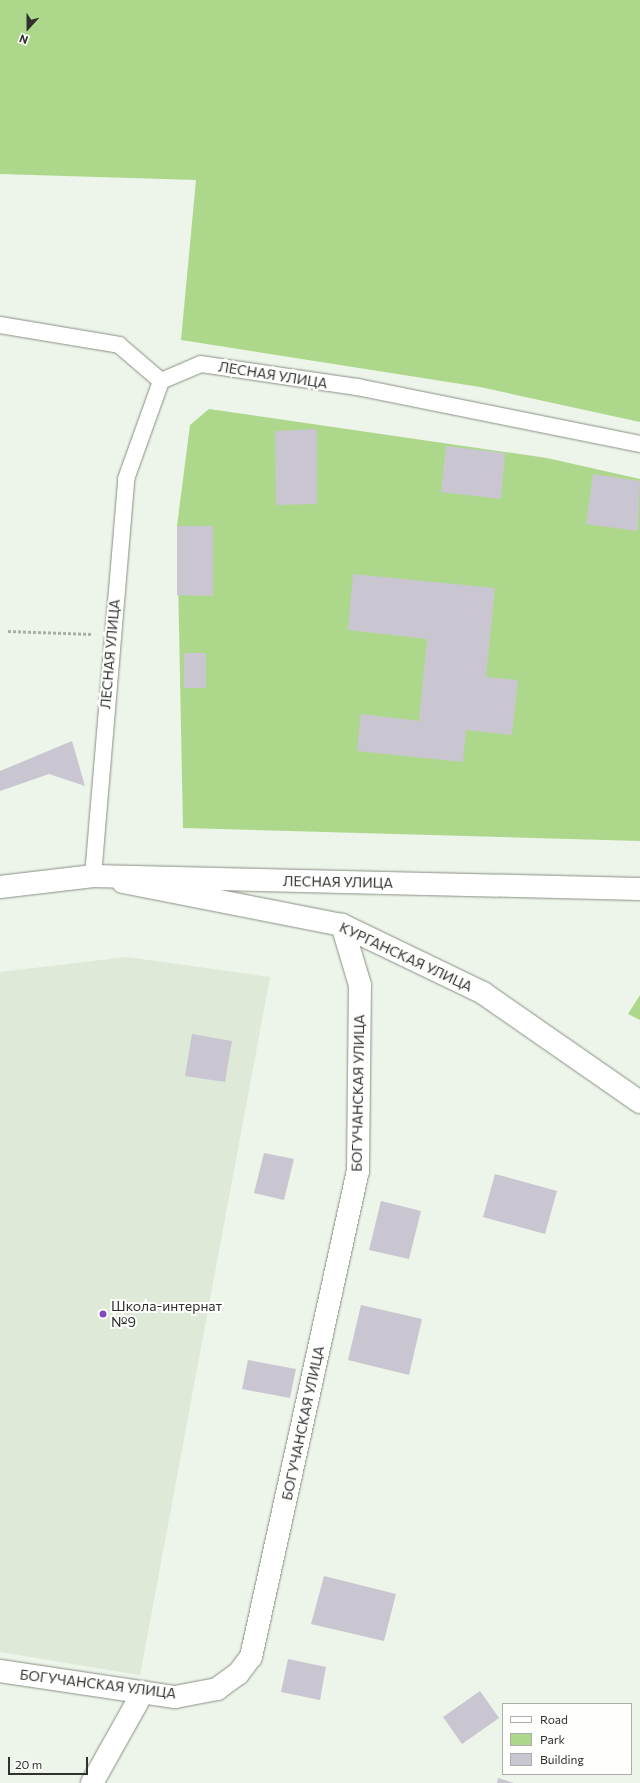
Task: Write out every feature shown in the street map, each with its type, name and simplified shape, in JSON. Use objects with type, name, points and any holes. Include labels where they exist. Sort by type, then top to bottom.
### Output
[{"type":"street","points":[[0,887],[93,876]]},
{"type":"street","name":"ЛЕСНАЯ УЛИЦА","points":[[93,876],[640,889]]},
{"type":"street","name":"КУРГАНСКАЯ УЛИЦА","points":[[93,876],[342,925],[483,993],[640,1102]]},
{"type":"street","name":"БОГУЧАНСКАЯ УЛИЦА","points":[[0,1671],[175,1697],[217,1690],[238,1674],[252,1657],[358,1172],[360,985],[342,925]]},
{"type":"street","points":[[92,1783],[143,1692]]},
{"type":"lane","points":[[0,326],[119,345],[160,381]]},
{"type":"lane","name":"ЛЕСНАЯ УЛИЦА","points":[[93,876],[111,636],[126,479],[160,381],[201,364],[357,387],[640,444]]},
{"type":"path","points":[[8,631],[111,636]]},
{"type":"shaded area","name":"Школа-интернат №9","points":[[127,957],[270,977],[140,1675],[0,1652],[0,972]]},
{"type":"green space","points":[[0,0],[640,0],[640,422],[480,387],[181,340],[196,180],[0,174]]},
{"type":"green space","points":[[209,409],[547,458],[640,479],[640,841],[183,828],[177,526],[190,425]]},
{"type":"green space","points":[[640,995],[640,1020],[628,1014]]},
{"type":"building","points":[[317,429],[317,504],[276,505],[275,431]]},
{"type":"building","points":[[446,446],[505,453],[501,499],[441,492]]},
{"type":"building","points":[[593,474],[640,481],[638,531],[586,524]]},
{"type":"building","points":[[177,526],[213,526],[213,596],[177,595]]},
{"type":"building","points":[[353,574],[495,588],[486,677],[518,680],[512,735],[466,730],[463,762],[357,751],[361,714],[419,721],[427,639],[348,630]]},
{"type":"building","points":[[184,653],[206,653],[206,688],[184,688]]},
{"type":"building","points":[[72,741],[85,786],[49,774],[0,791],[0,771]]},
{"type":"building","points":[[192,1034],[232,1041],[225,1082],[185,1076]]},
{"type":"building","points":[[264,1153],[294,1159],[284,1200],[254,1193]]},
{"type":"building","points":[[495,1174],[557,1191],[545,1234],[483,1217]]},
{"type":"building","points":[[381,1201],[421,1211],[409,1259],[369,1250]]},
{"type":"building","points":[[361,1305],[422,1319],[409,1375],[348,1360]]},
{"type":"building","points":[[248,1360],[296,1369],[290,1398],[242,1389]]},
{"type":"building","points":[[324,1576],[396,1594],[384,1641],[311,1624]]},
{"type":"building","points":[[288,1659],[326,1667],[320,1700],[281,1692]]},
{"type":"building","points":[[480,1691],[499,1718],[462,1744],[443,1717]]},
{"type":"building","points":[[498,1778],[514,1783],[497,1783]]},
{"type":"place","name":"Школа-интернат №9","points":[[103,1314]]}]
